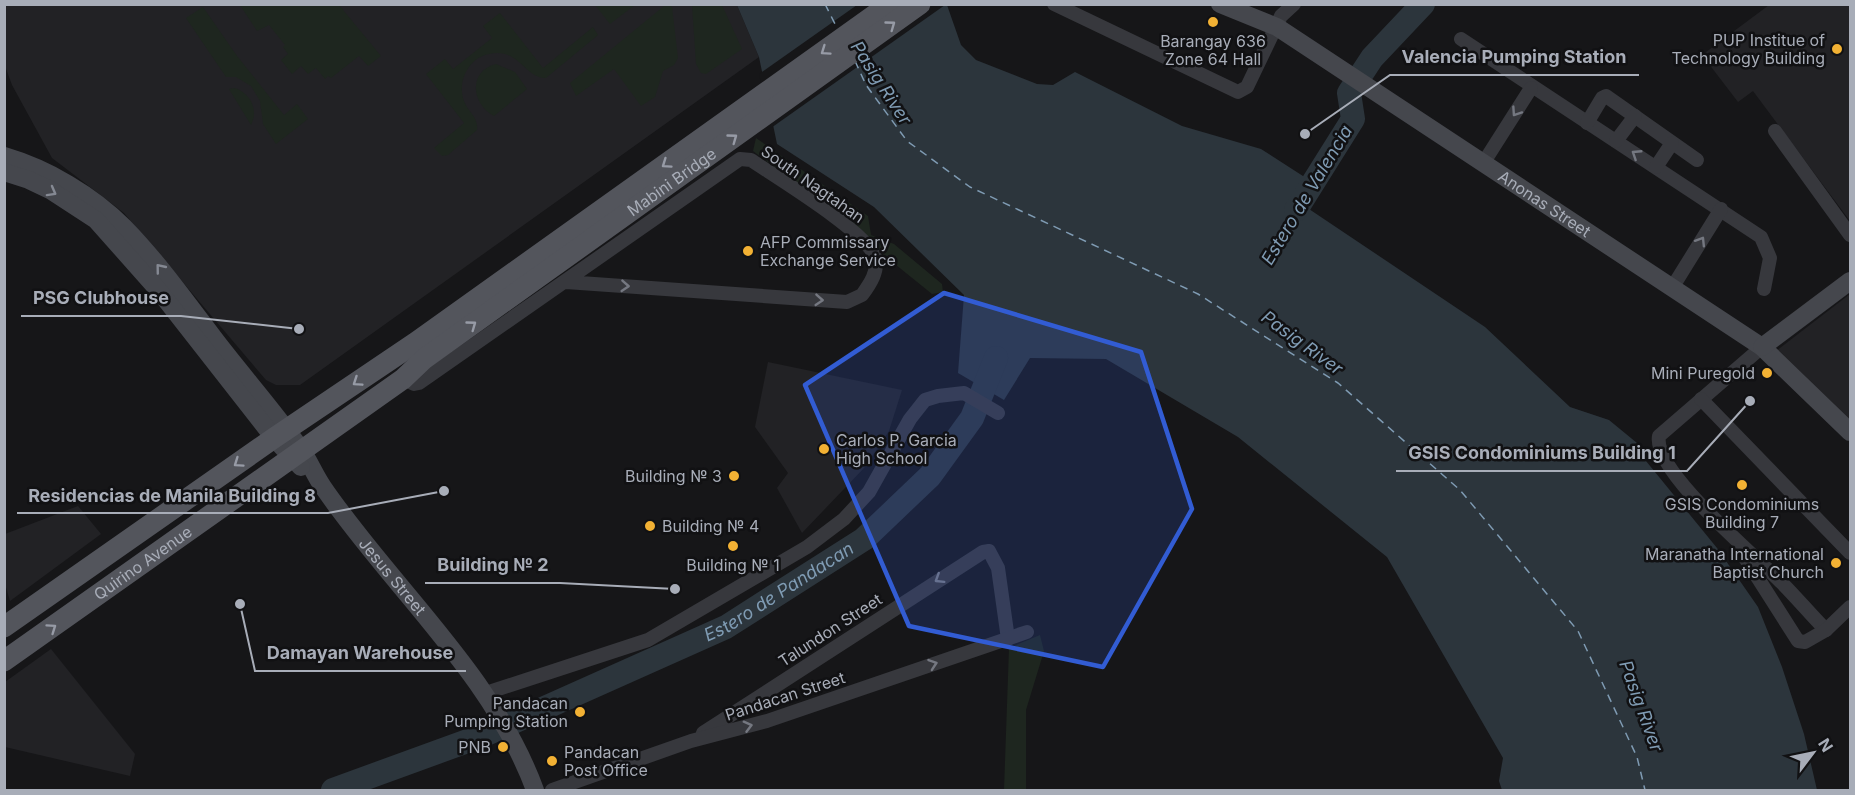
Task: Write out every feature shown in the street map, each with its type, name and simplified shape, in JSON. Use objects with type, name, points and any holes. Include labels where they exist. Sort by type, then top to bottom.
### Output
[{"type":"main road","name":"Mabini Bridge","points":[[419,351],[890,4]]},
{"type":"main road","name":"Mabini Bridge","points":[[419,351],[920,4]]},
{"type":"main road","name":"Anonas Street","points":[[1220,4],[1276,27],[1762,347],[1851,432]]},
{"type":"main road","points":[[4,156],[38,168],[64,183],[124,227],[170,280],[280,434]]},
{"type":"main road","points":[[4,172],[50,190],[96,220],[280,434]]},
{"type":"main road","points":[[1762,347],[1851,281]]},
{"type":"main road","name":"Quirino Avenue","points":[[4,661],[404,379],[419,351]]},
{"type":"main road","name":"Quirino Avenue","points":[[9,624],[280,434],[419,351]]},
{"type":"main road","name":"Jesus Street","points":[[280,434],[421,609],[489,701],[521,754],[536,790]]},
{"type":"main road","points":[[118,546],[134,570]]},
{"type":"main road","points":[[9,624],[31,643]]},
{"type":"street","points":[[1054,4],[1238,92],[1247,87],[1281,16],[1294,4]]},
{"type":"street","points":[[1461,39],[1531,88],[1617,141],[1761,237],[1767,246],[1770,258],[1764,289]]},
{"type":"street","points":[[1484,162],[1531,88]]},
{"type":"street","points":[[1587,123],[1604,96],[1697,160]]},
{"type":"street","points":[[1617,141],[1635,116]]},
{"type":"street","points":[[1775,131],[1851,235]]},
{"type":"street","points":[[1656,167],[1672,143]]},
{"type":"street","name":"South Nagtahan","points":[[404,379],[414,384],[419,382],[740,159],[745,158],[858,234],[874,256],[876,269],[862,296],[847,302],[566,282]]},
{"type":"street","points":[[1672,288],[1720,209]]},
{"type":"street","points":[[1762,347],[1659,436],[1657,443],[1668,464],[1706,512],[1781,582],[1826,630]]},
{"type":"street","points":[[489,701],[648,640],[807,547],[844,519],[869,492],[917,408],[926,400],[964,393],[992,409]]},
{"type":"street","points":[[1701,399],[1851,553]]},
{"type":"street","points":[[1731,536],[1798,641],[1805,642],[1826,630],[1851,607]]},
{"type":"street","name":"Talundon Street","points":[[691,741],[983,552],[989,551],[998,568],[1008,639]]},
{"type":"street","name":"Pandacan Street","points":[[552,790],[691,741],[767,721],[1027,632]]},
{"type":"highlighted area","points":[[944,293],[1141,352],[1192,509],[1103,667],[909,626],[805,385]]},
{"type":"shaded area","points":[[5,4],[737,5],[759,57],[300,385],[276,385],[266,380],[124,213],[52,158],[12,85],[5,66]]},
{"type":"shaded area","points":[[240,5],[339,5],[381,56],[368,66],[359,56],[331,78],[328,76],[325,79],[316,68],[308,74],[301,66],[292,74],[281,60],[288,54],[283,47],[285,45],[269,25],[257,31]]},
{"type":"shaded area","points":[[595,5],[635,5],[610,24]]},
{"type":"shaded area","points":[[692,5],[722,5],[742,49],[706,74],[701,73],[696,64]]},
{"type":"shaded area","points":[[1769,5],[1850,5],[1850,221],[1753,91],[1738,102],[1702,55]]},
{"type":"shaded area","points":[[664,6],[672,7],[678,58],[674,65],[663,71],[655,97],[641,106],[614,69],[576,96],[570,83]]},
{"type":"shaded area","points":[[203,7],[237,56],[284,115],[297,104],[308,119],[276,144],[263,124],[260,101],[251,86],[236,77],[226,77],[186,18]]},
{"type":"shaded area","points":[[500,13],[543,68],[593,27],[598,35],[546,78],[532,74],[508,55],[489,54],[475,60],[463,79],[462,94],[475,118],[477,130],[448,155],[442,156],[434,148],[464,123],[426,74],[445,59],[453,69],[492,38],[483,26]]},
{"type":"shaded area","points":[[496,64],[515,72],[527,89],[494,116],[481,104],[476,88],[481,73]]},
{"type":"shaded area","points":[[235,88],[245,94],[252,103],[254,114],[251,125],[229,89]]},
{"type":"shaded area","points":[[756,138],[868,216],[871,235],[894,244],[942,284],[943,292],[932,294],[880,252],[867,236],[753,151]]},
{"type":"shaded area","points":[[1850,294],[1850,427],[1776,351]]},
{"type":"shaded area","name":"Carlos P. Garcia High School","points":[[768,362],[902,390],[889,431],[865,467],[802,533],[777,488],[788,473],[755,427]]},
{"type":"shaded area","points":[[78,506],[101,534],[10,601],[5,584],[5,534]]},
{"type":"shaded area","points":[[1040,635],[1044,651],[1026,710],[1026,790],[1004,790],[1009,648]]},
{"type":"shaded area","points":[[51,649],[135,754],[130,776],[5,747],[5,682]]},
{"type":"water","name":"Pasig River","points":[[737,5],[947,5],[961,45],[976,60],[1037,84],[1053,85],[1075,72],[1182,126],[1261,149],[1320,187],[1306,207],[1485,327],[1570,407],[1609,420],[1637,443],[1646,461],[1717,548],[1758,607],[1782,667],[1804,734],[1817,790],[1502,790],[1499,781],[1503,758],[1387,557],[1238,437],[1106,359],[1030,358],[1004,400],[958,373],[964,295],[874,207],[777,144],[759,57]]},
{"type":"pier","points":[[857,5],[945,5],[771,128],[759,74]]},
{"type":"waterway","name":"Estero de Valencia","points":[[1296,210],[1353,119],[1349,93],[1372,58],[1423,4]]},
{"type":"waterway","name":"Estero de Pandacan","points":[[333,790],[484,735],[726,627],[864,539],[930,476],[972,418],[996,358]]},
{"type":"ferry route","points":[[825,4],[837,28]]},
{"type":"ferry route","points":[[855,61],[866,85],[907,141],[970,187],[1198,294],[1338,383],[1460,490],[1578,631],[1637,757],[1645,790]]},
{"type":"place","name":"Barangay 636 Zone 64 Hall","points":[[1213,22]]},
{"type":"place","name":"PUP Institue of Technology Building","points":[[1837,49]]},
{"type":"place","name":"Valencia Pumping Station","points":[[1305,134]]},
{"type":"place","name":"AFP Commissary Exchange Service","points":[[748,251]]},
{"type":"place","name":"PSG Clubhouse","points":[[299,329]]},
{"type":"place","name":"Mini Puregold","points":[[1767,373]]},
{"type":"place","name":"GSIS Condominiums Building 1","points":[[1750,401]]},
{"type":"place","name":"Carlos P. Garcia High School","points":[[824,449]]},
{"type":"place","name":"Building № 3","points":[[734,476]]},
{"type":"place","name":"GSIS Condominiums Building 7","points":[[1742,485]]},
{"type":"place","name":"Residencias de Manila Building 8","points":[[444,491]]},
{"type":"place","name":"Building № 4","points":[[650,526]]},
{"type":"place","name":"Building № 1","points":[[733,546]]},
{"type":"place","name":"Maranatha International Baptist Church","points":[[1836,563]]},
{"type":"place","name":"Building № 2","points":[[675,589]]},
{"type":"place","name":"Damayan Warehouse","points":[[240,604]]},
{"type":"place","name":"Pandacan Pumping Station","points":[[580,712]]},
{"type":"place","name":"PNB","points":[[503,747]]},
{"type":"place","name":"Pandacan Post Office","points":[[552,761]]}]
